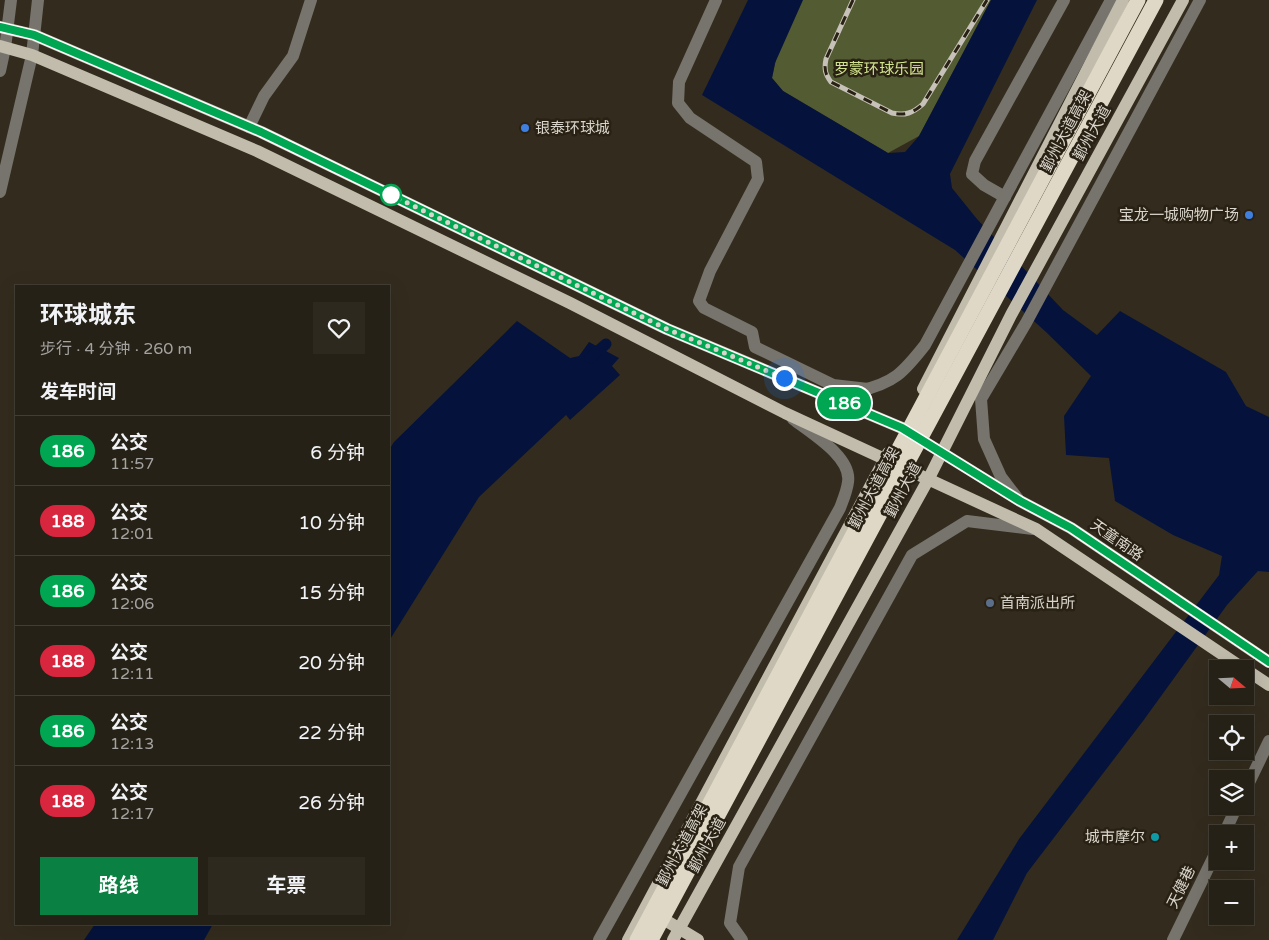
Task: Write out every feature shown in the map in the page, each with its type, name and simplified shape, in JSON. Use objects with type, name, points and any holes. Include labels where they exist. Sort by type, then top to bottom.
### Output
[{"type":"highway","name":"鄞州大道高架","points":[[635,939],[1138,0]]},
{"type":"highway","name":"鄞州大道高架","points":[[651,940],[1156,0]]},
{"type":"main road","name":"鄞州大道","points":[[635,939],[646,908],[902,428],[1123,0]]},
{"type":"main road","name":"鄞州大道","points":[[676,934],[928,480],[1010,315],[1038,268],[1183,0]]},
{"type":"main road","name":"天童南路","points":[[4,28],[34,35],[249,127],[667,329],[902,428],[1020,501],[1071,528],[1269,662]]},
{"type":"main road","points":[[3,47],[32,54],[257,152],[570,304],[786,413],[1036,529],[1230,660]]},
{"type":"main road","points":[[1254,675],[1269,685]]},
{"type":"main road","points":[[646,908],[676,934],[698,940]]},
{"type":"street","points":[[0,71],[4,28],[11,0]]},
{"type":"street","points":[[0,192],[32,54],[38,0]]},
{"type":"street","points":[[249,127],[264,96],[292,56],[310,0]]},
{"type":"street","points":[[716,0],[679,82],[678,103],[690,118],[756,162],[758,179],[710,271],[699,301],[704,308],[752,332],[754,347],[833,385],[868,389]]},
{"type":"street","points":[[1005,197],[984,185],[972,174],[975,160],[1064,0]]},
{"type":"street","points":[[800,385],[822,394],[868,389],[884,385],[907,368],[924,345],[966,270],[1111,0]]},
{"type":"street","points":[[1020,501],[1001,477],[984,439],[981,399],[1026,323],[1200,0]]},
{"type":"street","points":[[599,940],[840,508],[849,481],[847,465],[832,450],[786,413]]},
{"type":"street","points":[[742,940],[730,923],[738,867],[912,555],[967,521],[1036,529]]},
{"type":"street","points":[[1254,771],[1269,740]]},
{"type":"street","name":"天健巷","points":[[1173,940],[1209,866]]},
{"type":"green space","name":"罗蒙环球乐园","points":[[789,0],[991,0],[919,136],[888,153],[783,91],[772,78]]},
{"type":"water","points":[[748,0],[803,0],[775,63],[772,78],[783,91],[888,153],[905,152],[919,136],[991,0],[1037,0],[950,174],[952,188],[977,219],[1063,310],[1097,335],[1120,311],[1226,372],[1246,406],[1269,417],[1269,572],[1258,571],[1227,605],[1143,721],[1027,873],[993,940],[957,940],[1019,839],[1219,575],[1222,556],[1173,535],[1115,501],[1109,458],[1066,455],[1064,416],[1091,376],[1046,332],[955,250],[702,95]]},
{"type":"water","points":[[517,321],[570,358],[579,356],[589,342],[619,358],[612,366],[620,375],[570,420],[566,415],[479,497],[390,639],[390,448],[394,442]]},
{"type":"water","points":[[94,925],[212,925],[204,940],[84,940]]},
{"type":"waterway","points":[[590,358],[606,344]]},
{"type":"railway","points":[[853,0],[826,59],[826,74],[831,82],[892,113],[901,114],[912,112],[923,104],[987,0]]},
{"type":"bus line","name":"186","points":[[0,27],[34,35],[261,132],[667,329],[902,428],[1020,501],[1071,528],[1269,662]]},
{"type":"place","name":"银泰环球城","points":[[525,128]]},
{"type":"place","name":"宝龙一城购物广场","points":[[1249,215]]},
{"type":"place","name":"首南派出所","points":[[990,603]]},
{"type":"place","name":"城市摩尔","points":[[1155,837]]},
{"type":"route","points":[[391,195],[667,329],[784,378]]}]
